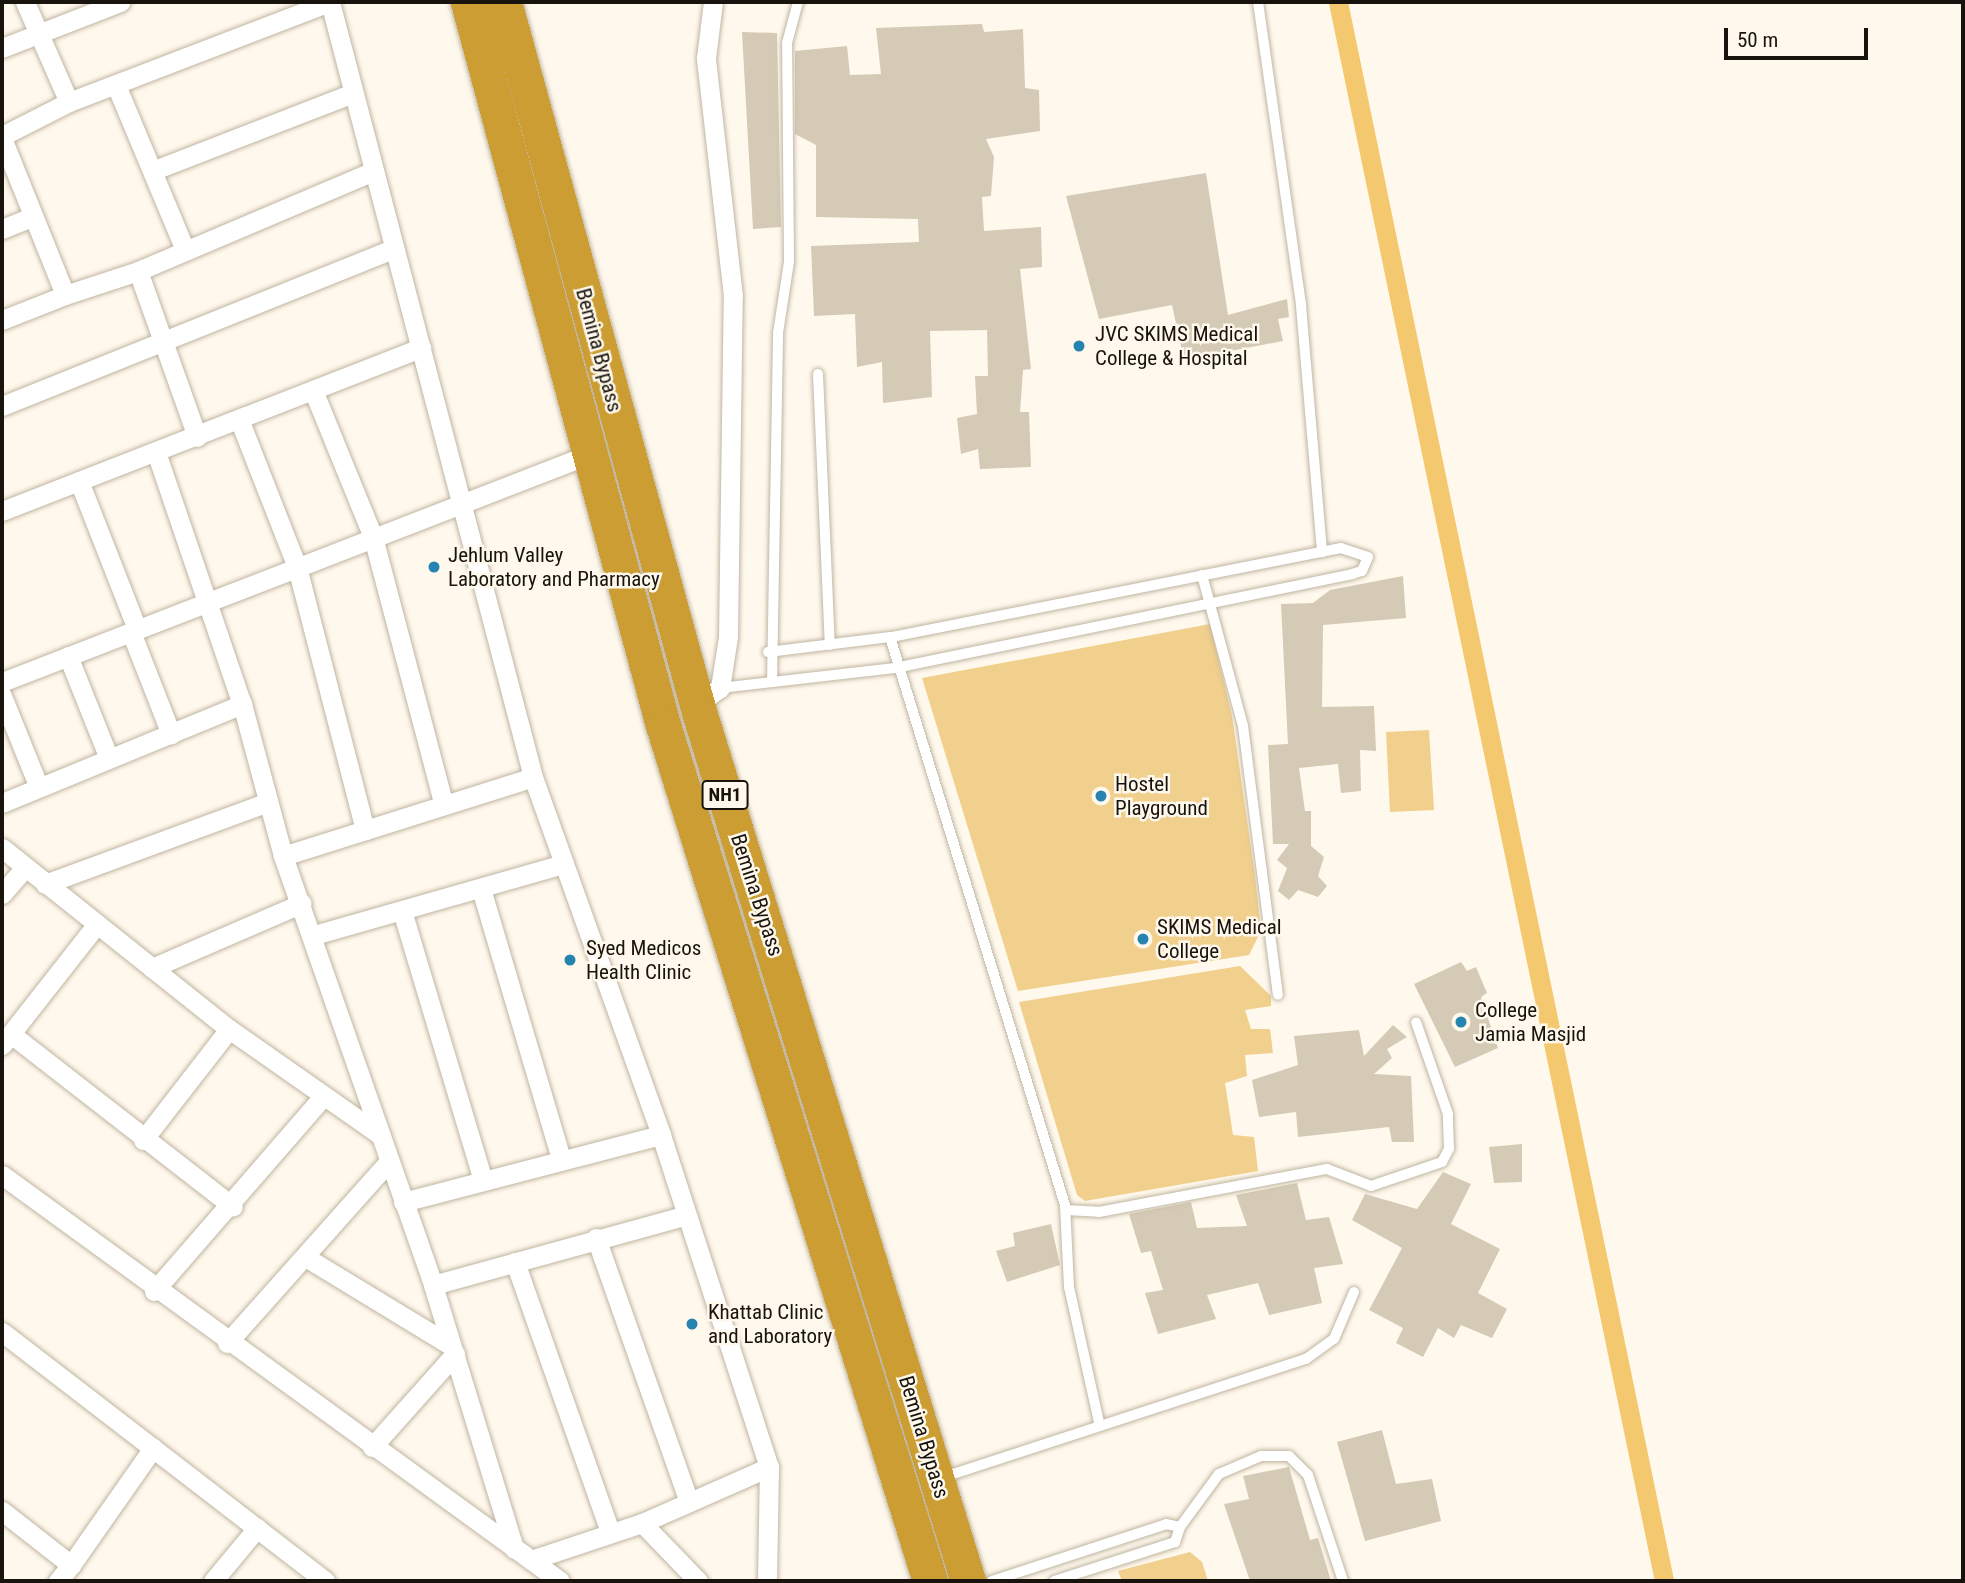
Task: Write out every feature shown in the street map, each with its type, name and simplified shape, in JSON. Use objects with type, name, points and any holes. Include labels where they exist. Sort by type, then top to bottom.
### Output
[{"type":"highway","name":"Bemina Bypass","points":[[468,2],[663,726],[930,1581]]},
{"type":"highway","name":"Bemina Bypass","points":[[504,2],[968,1581]]},
{"type":"street","points":[[25,2],[69,102]]},
{"type":"street","points":[[2,48],[120,2]]},
{"type":"street","points":[[65,295],[31,217],[2,137],[69,102],[330,2],[391,248],[421,348],[458,504],[533,777],[661,1136],[683,1216],[769,1466],[767,1581]]},
{"type":"street","points":[[709,696],[728,637],[733,296],[706,58],[713,2]]},
{"type":"street","points":[[116,85],[157,169],[186,250]]},
{"type":"street","points":[[157,169],[353,93]]},
{"type":"street","points":[[2,320],[65,295],[138,271],[374,171]]},
{"type":"street","points":[[2,229],[31,217]]},
{"type":"street","points":[[2,406],[162,344],[391,248]]},
{"type":"street","points":[[138,271],[197,437]]},
{"type":"street","points":[[2,511],[421,348]]},
{"type":"street","points":[[313,390],[373,537],[444,805]]},
{"type":"street","points":[[239,419],[297,567],[365,830]]},
{"type":"street","points":[[156,452],[242,704],[283,856],[314,935],[388,1163],[433,1284],[514,1549]]},
{"type":"street","points":[[2,682],[590,454]]},
{"type":"street","points":[[79,481],[171,734]]},
{"type":"street","points":[[68,656],[108,756]]},
{"type":"street","points":[[2,696],[38,785]]},
{"type":"street","points":[[2,803],[108,756],[171,734],[242,704]]},
{"type":"street","points":[[283,856],[533,777]]},
{"type":"street","points":[[45,884],[268,802]]},
{"type":"street","points":[[2,848],[229,1029],[322,1098],[379,1134]]},
{"type":"street","points":[[314,935],[482,892],[564,864]]},
{"type":"street","points":[[2,894],[25,867]]},
{"type":"street","points":[[482,892],[561,1159]]},
{"type":"street","points":[[152,968],[302,903]]},
{"type":"street","points":[[403,914],[483,1180]]},
{"type":"street","points":[[97,924],[6,1040],[233,1207]]},
{"type":"street","points":[[143,1140],[229,1029]]},
{"type":"street","points":[[154,1291],[233,1207],[322,1098]]},
{"type":"street","points":[[403,1202],[561,1159],[661,1136]]},
{"type":"street","points":[[227,1343],[307,1258],[388,1163]]},
{"type":"street","points":[[2,1175],[154,1291],[560,1581]]},
{"type":"street","points":[[433,1284],[683,1216]]},
{"type":"street","points":[[597,1238],[689,1502]]},
{"type":"street","points":[[307,1258],[451,1349]]},
{"type":"street","points":[[515,1262],[610,1532]]},
{"type":"street","points":[[2,1332],[325,1581]]},
{"type":"street","points":[[372,1447],[451,1349]]},
{"type":"street","points":[[58,1581],[153,1448]]},
{"type":"street","points":[[531,1560],[642,1523],[769,1466]]},
{"type":"street","points":[[2,1511],[71,1566]]},
{"type":"street","points":[[642,1523],[698,1581]]},
{"type":"street","points":[[213,1581],[257,1528]]},
{"type":"lane","points":[[772,682],[768,652],[778,333],[789,262],[787,43],[798,2]]},
{"type":"lane","points":[[1258,2],[1301,306],[1322,552]]},
{"type":"lane","points":[[818,373],[830,645]]},
{"type":"lane","points":[[709,696],[772,682],[895,668],[1208,601],[1352,574],[1367,565],[1365,551],[1355,548],[1322,552],[890,637],[768,652]]},
{"type":"lane","points":[[1202,575],[1243,726],[1279,995]]},
{"type":"lane","points":[[890,637],[895,668],[1066,1210],[1069,1287],[1099,1422]]},
{"type":"lane","points":[[1066,1210],[1099,1212],[1327,1169],[1371,1186],[1442,1163],[1449,1149],[1448,1114],[1416,1022]]},
{"type":"lane","points":[[937,1480],[1099,1422],[1325,1351],[1354,1292]]},
{"type":"lane","points":[[1054,1581],[1175,1542],[1180,1527],[1219,1474],[1252,1458],[1289,1456],[1308,1475],[1343,1581]]},
{"type":"lane","points":[[992,1581],[1166,1524],[1180,1527]]},
{"type":"shaded area","name":"Hostel Playground","points":[[1210,624],[1232,716],[1255,876],[1261,931],[1249,955],[1018,991],[922,678]]},
{"type":"shaded area","points":[[1429,730],[1434,810],[1390,812],[1386,732]]},
{"type":"shaded area","points":[[1240,966],[1271,996],[1271,1006],[1245,1010],[1251,1029],[1270,1029],[1273,1053],[1245,1055],[1247,1076],[1225,1083],[1233,1135],[1254,1137],[1258,1171],[1085,1201],[1077,1195],[1019,1002]]},
{"type":"shaded area","points":[[1190,1552],[1202,1562],[1208,1581],[1122,1581],[1118,1571]]},
{"type":"building","points":[[982,24],[984,32],[1023,29],[1025,88],[1039,90],[1040,131],[986,139],[994,157],[991,196],[982,197],[984,231],[1041,227],[1042,267],[1020,269],[1031,369],[1023,370],[1020,412],[1029,412],[1031,467],[980,469],[978,449],[961,454],[957,418],[977,414],[975,376],[988,376],[987,330],[930,331],[932,397],[883,403],[882,362],[857,367],[855,314],[814,316],[811,246],[919,242],[918,219],[816,217],[816,145],[795,134],[795,51],[847,46],[850,75],[881,74],[876,28]]},
{"type":"building","points":[[742,32],[777,33],[781,227],[753,229]]},
{"type":"building","points":[[1206,173],[1228,315],[1287,299],[1289,317],[1278,319],[1283,341],[1184,360],[1172,305],[1099,319],[1066,196]]},
{"type":"building","points":[[1403,576],[1406,618],[1323,625],[1322,707],[1374,706],[1376,751],[1360,750],[1361,791],[1341,793],[1338,764],[1299,768],[1305,811],[1311,811],[1311,846],[1324,857],[1318,876],[1327,886],[1318,897],[1298,890],[1289,900],[1278,891],[1287,868],[1277,860],[1289,844],[1273,844],[1268,745],[1288,744],[1281,604],[1313,603],[1330,590]]},
{"type":"building","name":"College Jamia Masjid","points":[[1461,962],[1467,971],[1476,967],[1487,993],[1481,997],[1498,1048],[1455,1067],[1414,984]]},
{"type":"building","points":[[1393,1025],[1407,1037],[1387,1049],[1392,1058],[1374,1074],[1411,1076],[1414,1142],[1392,1142],[1389,1127],[1298,1137],[1296,1112],[1259,1117],[1252,1080],[1298,1065],[1294,1036],[1359,1030],[1364,1056]]},
{"type":"building","points":[[1522,1144],[1522,1182],[1494,1183],[1489,1147]]},
{"type":"building","points":[[1443,1172],[1471,1184],[1451,1224],[1500,1249],[1478,1293],[1507,1309],[1492,1338],[1461,1325],[1454,1338],[1438,1328],[1423,1357],[1396,1343],[1403,1328],[1369,1310],[1402,1248],[1352,1220],[1365,1194],[1417,1209]]},
{"type":"building","points":[[1297,1183],[1306,1220],[1329,1217],[1343,1264],[1314,1268],[1322,1303],[1269,1315],[1258,1283],[1207,1295],[1216,1319],[1158,1334],[1145,1293],[1163,1290],[1151,1251],[1141,1253],[1129,1214],[1191,1202],[1197,1228],[1247,1226],[1236,1195]]},
{"type":"building","points":[[1051,1224],[1060,1265],[1007,1282],[996,1251],[1015,1246],[1013,1233]]},
{"type":"building","points":[[1382,1430],[1396,1484],[1432,1479],[1441,1521],[1365,1541],[1337,1442]]},
{"type":"building","points":[[1289,1467],[1310,1540],[1318,1538],[1331,1581],[1250,1581],[1224,1504],[1249,1499],[1243,1476]]},
{"type":"waterway","points":[[1338,2],[1664,1581]]},
{"type":"place","name":"JVC SKIMS Medical College & Hospital","points":[[1079,346]]},
{"type":"place","name":"Jehlum Valley Laboratory and Pharmacy","points":[[434,567]]},
{"type":"place","name":"Hostel Playground","points":[[1101,796]]},
{"type":"place","name":"SKIMS Medical College","points":[[1143,939]]},
{"type":"place","name":"Syed Medicos Health Clinic","points":[[570,960]]},
{"type":"place","name":"College Jamia Masjid","points":[[1461,1022]]},
{"type":"place","name":"Khattab Clinic and Laboratory","points":[[692,1324]]}]
